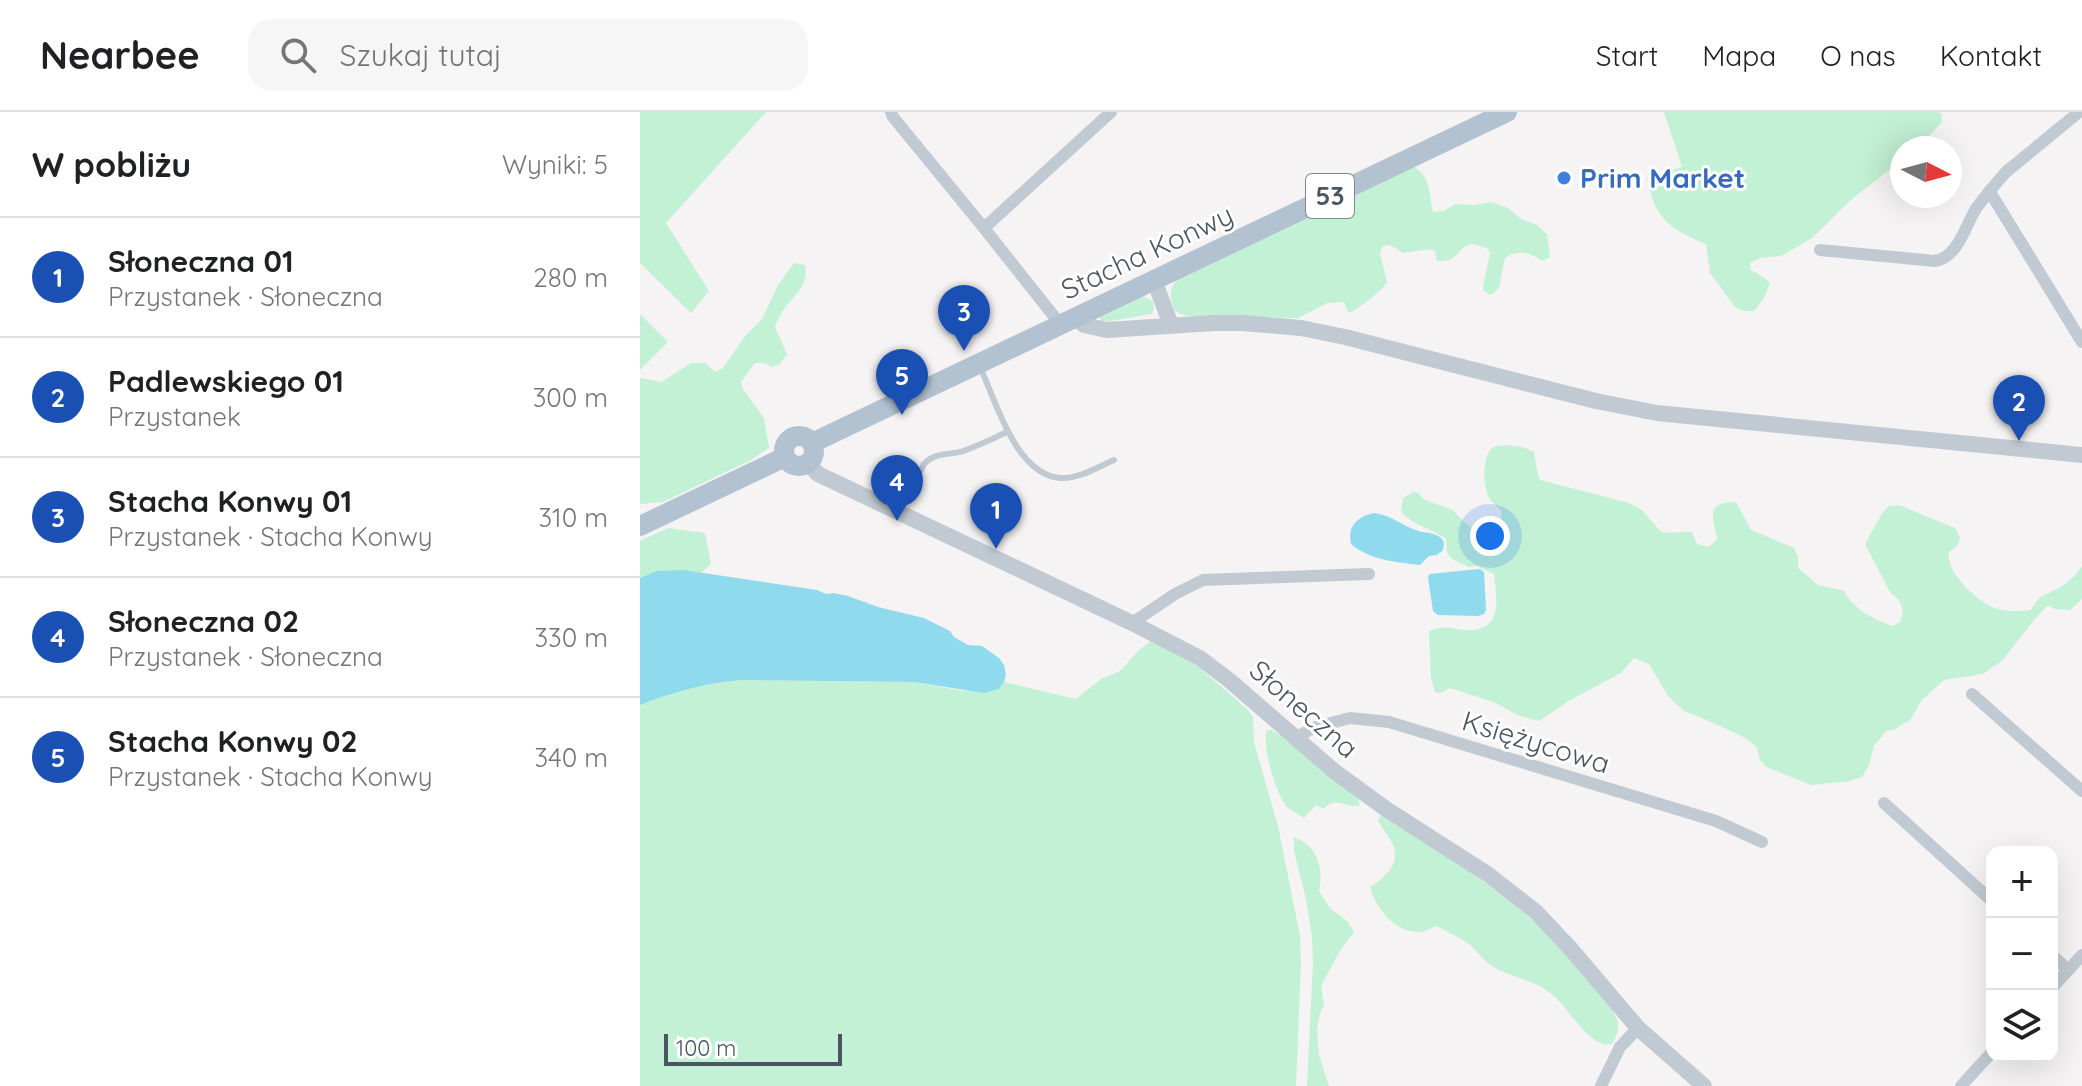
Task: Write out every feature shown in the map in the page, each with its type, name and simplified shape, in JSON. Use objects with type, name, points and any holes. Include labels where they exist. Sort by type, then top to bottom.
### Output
[{"type":"main road","name":"Stacha Konwy","points":[[640,526],[785,457],[786,442],[791,438],[801,436],[810,453],[978,364],[1507,112]]},
{"type":"street","points":[[984,228],[1111,112]]},
{"type":"street","points":[[1820,250],[1940,260],[1946,257],[1955,248],[1978,206],[2006,172],[2079,112]]},
{"type":"street","points":[[894,114],[984,228],[1067,321],[1107,330],[1243,323],[1301,328],[1596,401],[1657,413],[2082,455]]},
{"type":"street","points":[[1990,192],[2082,342]]},
{"type":"street","points":[[1154,280],[1171,325]]},
{"type":"street","name":"Słoneczna","points":[[810,453],[818,474],[1200,658],[1326,765],[1523,901],[1560,936],[1638,1028],[1704,1086]]},
{"type":"street","points":[[1132,623],[1175,594],[1203,580],[1369,574]]},
{"type":"street","points":[[1972,694],[2082,791]]},
{"type":"street","name":"Księżycowa","points":[[1294,738],[1316,727],[1350,718],[1389,722],[1716,821],[1762,842]]},
{"type":"street","points":[[1884,803],[1986,896]]},
{"type":"street","points":[[2058,981],[2082,955]]},
{"type":"street","points":[[2058,961],[2068,970]]},
{"type":"street","points":[[1601,1086],[1620,1047],[1638,1028]]},
{"type":"street","points":[[1961,1086],[1986,1059]]},
{"type":"lane","points":[[978,364],[1007,432],[1034,467],[1063,479],[1114,460]]},
{"type":"lane","points":[[899,514],[929,459],[935,455],[968,450],[1007,432]]},
{"type":"green space","points":[[640,112],[766,112],[666,223],[709,291],[691,313],[640,263]]},
{"type":"green space","points":[[1664,112],[1941,113],[1942,122],[1929,136],[1890,136],[1890,169],[1852,199],[1812,238],[1781,256],[1760,258],[1750,263],[1751,270],[1770,283],[1754,311],[1735,307],[1710,273],[1706,244],[1673,227],[1654,203],[1647,177],[1682,167]]},
{"type":"green space","points":[[1414,167],[1424,175],[1433,212],[1444,211],[1455,204],[1491,202],[1508,208],[1547,234],[1550,257],[1542,261],[1520,253],[1505,258],[1499,288],[1491,295],[1484,291],[1483,286],[1490,253],[1487,248],[1468,245],[1454,257],[1437,261],[1435,251],[1431,249],[1403,253],[1390,245],[1383,246],[1380,253],[1387,282],[1352,312],[1348,312],[1344,302],[1327,303],[1298,318],[1186,316],[1175,311],[1171,293],[1178,278]]},
{"type":"green space","points":[[794,263],[805,265],[804,282],[775,327],[787,354],[780,364],[772,367],[755,363],[741,382],[764,418],[769,448],[751,460],[663,502],[640,504],[640,378],[661,382],[691,363],[705,363],[715,372],[723,368],[745,336],[762,319],[778,285]]},
{"type":"green space","points":[[1140,295],[1153,301],[1152,314],[1101,321],[1099,317]]},
{"type":"green space","points":[[640,314],[668,342],[640,370]]},
{"type":"green space","points":[[1504,445],[1534,452],[1540,480],[1629,503],[1642,510],[1661,532],[1692,532],[1697,544],[1709,547],[1717,539],[1713,517],[1715,508],[1736,502],[1751,530],[1794,548],[1798,568],[1818,585],[1844,591],[1853,604],[1865,613],[1893,626],[1900,622],[1903,610],[1865,544],[1889,506],[1899,505],[1955,528],[1960,537],[1958,545],[1949,552],[1952,569],[1965,586],[1991,606],[2006,611],[2031,610],[2039,598],[2064,585],[2082,566],[2082,599],[2070,610],[2048,605],[2002,661],[1983,674],[1944,680],[1922,700],[1910,720],[1894,730],[1886,731],[1874,746],[1862,777],[1850,781],[1811,785],[1766,767],[1760,760],[1756,746],[1743,737],[1684,711],[1668,696],[1649,664],[1634,658],[1621,673],[1539,721],[1450,688],[1441,693],[1435,692],[1431,678],[1429,631],[1443,628],[1473,630],[1490,623],[1496,608],[1494,574],[1452,559],[1447,553],[1446,539],[1411,521],[1401,512],[1403,498],[1413,492],[1418,493],[1425,500],[1453,510],[1479,534],[1491,533],[1500,527],[1502,512],[1487,493],[1485,464],[1492,448]]},
{"type":"green space","points":[[668,528],[705,533],[711,564],[701,573],[670,571],[640,578],[640,541]]},
{"type":"green space","points":[[1151,641],[1193,662],[1253,717],[1254,742],[1278,826],[1300,936],[1296,1086],[640,1086],[640,705],[690,689],[741,680],[914,682],[963,691],[999,689],[1004,682],[1076,699],[1101,679],[1120,671]]},
{"type":"green space","points":[[1271,730],[1358,798],[1360,805],[1337,802],[1324,809],[1316,805],[1304,818],[1289,808],[1278,792],[1268,759],[1266,731]]},
{"type":"green space","points":[[1381,815],[1481,880],[1548,935],[1612,1009],[1618,1026],[1612,1044],[1604,1044],[1589,1035],[1550,993],[1493,967],[1461,939],[1437,926],[1421,932],[1410,931],[1387,917],[1370,887],[1387,874],[1394,863],[1395,850],[1378,820]]},
{"type":"green space","points":[[1294,837],[1308,846],[1317,858],[1319,891],[1330,908],[1347,921],[1354,932],[1321,986],[1324,1005],[1317,1030],[1319,1055],[1329,1086],[1307,1086],[1312,936],[1294,851]]},
{"type":"water","points":[[1374,513],[1436,535],[1443,541],[1443,550],[1429,556],[1420,565],[1366,554],[1351,544],[1351,532],[1358,520]]},
{"type":"water","points":[[1480,569],[1484,572],[1484,614],[1438,615],[1433,611],[1429,574]]},
{"type":"water","points":[[683,570],[833,593],[924,618],[950,631],[968,645],[982,646],[999,658],[1004,665],[1004,682],[999,689],[984,693],[914,682],[741,680],[690,689],[640,705],[640,578],[657,571]]},
{"type":"place","name":"Prim Market","points":[[1564,178]]},
{"type":"place","name":"Stacha Konwy 01","points":[[964,351]]},
{"type":"place","name":"Stacha Konwy 02","points":[[902,415]]},
{"type":"place","name":"Padlewskiego 01","points":[[2019,441]]},
{"type":"place","name":"Słoneczna 02","points":[[897,521]]},
{"type":"place","name":"Słoneczna 01","points":[[996,549]]}]
